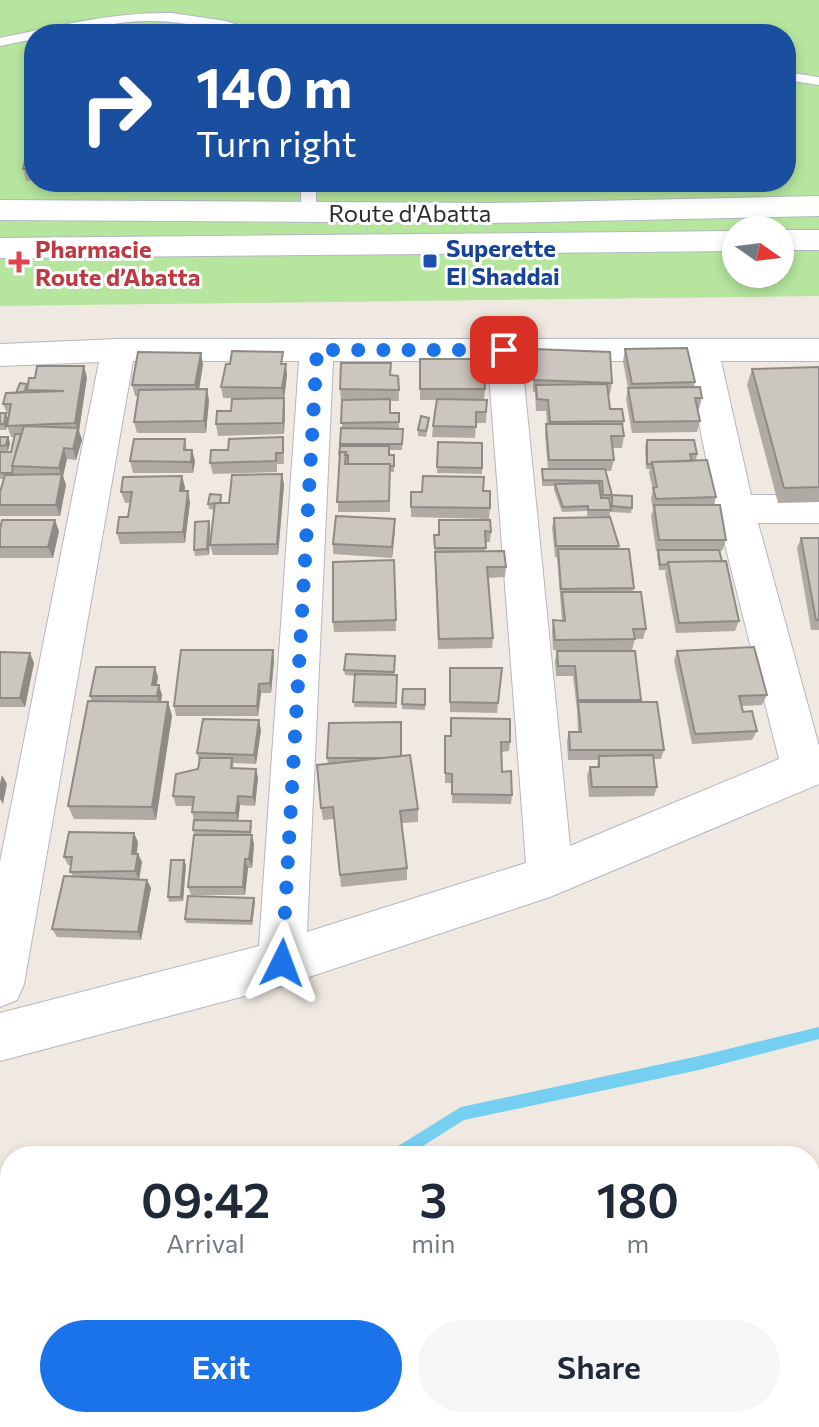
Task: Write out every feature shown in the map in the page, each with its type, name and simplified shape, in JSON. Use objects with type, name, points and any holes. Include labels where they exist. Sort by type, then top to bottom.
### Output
[{"type":"street","name":"Route d'Abatta","points":[[0,210],[309,196],[491,213],[819,206]]},
{"type":"street","points":[[794,240],[819,240]]},
{"type":"street","name":"Route d'Abatta","points":[[0,248],[722,241]]},
{"type":"street","points":[[0,984],[118,350]]},
{"type":"street","points":[[0,355],[118,350],[819,350]]},
{"type":"street","points":[[282,963],[317,350]]},
{"type":"street","points":[[504,350],[550,876]]},
{"type":"street","points":[[0,1037],[282,963],[550,876],[811,767],[735,509],[702,350]]},
{"type":"street","points":[[735,509],[819,509]]},
{"type":"lane","points":[[80,24],[107,18],[166,14],[227,24]]},
{"type":"lane","points":[[0,42],[24,37]]},
{"type":"lane","points":[[796,78],[819,81]]},
{"type":"green space","points":[[0,0],[819,0],[819,296],[0,306]]},
{"type":"building","points":[[687,348],[695,382],[632,384],[625,349]]},
{"type":"building","points":[[534,349],[610,352],[612,383],[534,380]]},
{"type":"building","points":[[232,351],[283,352],[281,364],[286,364],[282,388],[221,387]]},
{"type":"building","points":[[138,352],[201,353],[195,385],[132,385]]},
{"type":"building","points":[[420,359],[484,359],[485,389],[420,389]]},
{"type":"building","points":[[341,363],[391,363],[390,375],[398,376],[399,390],[340,389]]},
{"type":"building","points":[[37,366],[84,366],[75,423],[7,426],[11,404],[3,404],[6,393],[64,391],[27,390],[29,378],[35,378]]},
{"type":"building","points":[[819,367],[819,487],[784,488],[752,369]]},
{"type":"building","points":[[20,383],[27,384],[24,392],[16,393]]},
{"type":"building","points":[[607,384],[610,409],[622,409],[624,421],[550,422],[548,400],[537,399],[536,385]]},
{"type":"building","points":[[700,387],[702,398],[695,398],[700,421],[634,422],[628,388]]},
{"type":"building","points":[[207,389],[204,421],[134,422],[139,390]]},
{"type":"building","points":[[284,398],[283,423],[216,424],[217,411],[231,411],[232,399]]},
{"type":"building","points":[[390,399],[390,413],[399,413],[399,422],[341,423],[342,400]]},
{"type":"building","points":[[437,399],[487,400],[486,412],[476,412],[476,427],[433,426]]},
{"type":"building","points":[[0,413],[6,413],[4,424],[0,424]]},
{"type":"building","points":[[421,416],[429,418],[426,431],[418,430]]},
{"type":"building","points":[[546,424],[622,424],[624,436],[611,436],[614,460],[549,460]]},
{"type":"building","points":[[24,426],[78,428],[73,449],[64,448],[59,468],[12,466]]},
{"type":"building","points":[[341,428],[403,429],[402,444],[340,444]]},
{"type":"building","points":[[15,434],[21,434],[12,473],[0,473],[0,452],[11,452]]},
{"type":"building","points":[[0,437],[8,437],[6,445],[0,446]]},
{"type":"building","points":[[283,437],[283,453],[276,453],[276,461],[210,463],[211,450],[228,450],[229,439]]},
{"type":"building","points":[[134,439],[185,439],[184,450],[192,450],[191,462],[130,461]]},
{"type":"building","points":[[647,440],[694,440],[697,454],[690,454],[692,461],[647,464]]},
{"type":"building","points":[[438,442],[482,443],[482,468],[437,467]]},
{"type":"building","points":[[340,446],[389,446],[389,455],[394,455],[394,466],[348,464],[346,452],[339,455]]},
{"type":"building","points":[[340,452],[346,452],[345,464],[390,464],[389,501],[337,502]]},
{"type":"building","points":[[707,460],[716,497],[656,499],[652,462]]},
{"type":"building","points":[[542,469],[605,469],[612,495],[603,495],[602,481],[543,480]]},
{"type":"building","points":[[62,474],[56,505],[0,505],[5,475]]},
{"type":"building","points":[[282,474],[277,544],[210,545],[215,503],[229,503],[232,475]]},
{"type":"building","points":[[182,476],[180,491],[188,491],[183,532],[117,533],[119,517],[128,517],[132,492],[121,492],[123,477]]},
{"type":"building","points":[[423,476],[484,477],[483,491],[490,491],[490,508],[411,507],[411,492],[422,492]]},
{"type":"building","points":[[599,483],[601,498],[609,498],[611,510],[588,510],[588,506],[563,507],[555,484]]},
{"type":"building","points":[[210,494],[221,495],[220,503],[208,504]]},
{"type":"building","points":[[612,495],[632,496],[632,508],[612,506]]},
{"type":"building","points":[[654,505],[720,505],[726,540],[659,540]]},
{"type":"building","points":[[336,516],[395,519],[392,547],[333,544]]},
{"type":"building","points":[[610,517],[619,546],[556,546],[554,518]]},
{"type":"building","points":[[2,520],[55,520],[48,547],[0,547]]},
{"type":"building","points":[[439,520],[490,520],[491,532],[485,531],[486,548],[435,548],[434,535],[439,535]]},
{"type":"building","points":[[209,521],[207,549],[194,550],[195,522]]},
{"type":"building","points":[[801,538],[819,538],[819,620],[816,620]]},
{"type":"building","points":[[558,549],[629,549],[634,588],[561,589]]},
{"type":"building","points":[[658,550],[719,550],[722,561],[668,562],[660,565]]},
{"type":"building","points":[[504,551],[506,567],[487,567],[493,638],[439,639],[435,552]]},
{"type":"building","points":[[394,560],[396,620],[333,622],[333,562]]},
{"type":"building","points":[[726,561],[739,621],[679,623],[668,562]]},
{"type":"building","points":[[562,592],[641,592],[646,629],[633,629],[635,639],[555,640],[553,620],[565,621]]},
{"type":"building","points":[[754,647],[767,695],[739,696],[743,712],[752,711],[757,731],[695,734],[677,651]]},
{"type":"building","points":[[181,650],[273,650],[270,683],[259,684],[257,706],[174,706]]},
{"type":"building","points":[[557,651],[635,651],[641,700],[578,700],[575,666],[558,666]]},
{"type":"building","points":[[0,652],[30,653],[20,698],[0,698]]},
{"type":"building","points":[[346,654],[395,656],[394,672],[344,670]]},
{"type":"building","points":[[96,667],[155,667],[152,685],[159,685],[157,696],[90,696]]},
{"type":"building","points":[[450,668],[502,668],[498,703],[450,702]]},
{"type":"building","points":[[355,674],[397,675],[396,703],[353,702]]},
{"type":"building","points":[[403,689],[425,689],[425,705],[402,704]]},
{"type":"building","points":[[88,701],[168,702],[152,807],[68,806]]},
{"type":"building","points":[[578,702],[657,702],[664,750],[570,750],[569,732],[581,732]]},
{"type":"building","points":[[451,718],[510,719],[510,742],[501,742],[502,772],[511,771],[512,795],[452,794],[452,774],[445,773],[445,736],[451,736]]},
{"type":"building","points":[[203,719],[259,720],[254,755],[197,753]]},
{"type":"building","points":[[401,722],[401,756],[327,758],[329,723]]},
{"type":"building","points":[[410,755],[418,809],[400,811],[407,868],[340,875],[333,807],[321,808],[317,765]]},
{"type":"building","points":[[653,755],[657,787],[592,787],[590,767],[599,767],[599,756]]},
{"type":"building","points":[[200,758],[232,758],[231,768],[256,769],[253,797],[238,796],[236,813],[192,812],[194,797],[173,796],[176,774],[198,769]]},
{"type":"building","points":[[194,820],[251,821],[250,832],[193,830]]},
{"type":"building","points":[[69,832],[134,833],[132,854],[138,854],[135,871],[70,872],[72,857],[64,857]]},
{"type":"building","points":[[194,835],[252,835],[249,859],[245,859],[243,887],[188,887]]},
{"type":"building","points":[[171,860],[184,860],[181,897],[168,897]]},
{"type":"building","points":[[64,876],[147,880],[138,932],[52,929]]},
{"type":"building","points":[[188,896],[254,898],[251,921],[185,919]]},
{"type":"waterway","points":[[411,1146],[461,1114],[699,1063],[819,1033]]},
{"type":"place","name":"Superette El Shaddai","points":[[430,261]]},
{"type":"place","name":"Pharmacie Route d’Abatta","points":[[19,262]]},
{"type":"route","points":[[282,963],[317,350],[504,350]]}]
